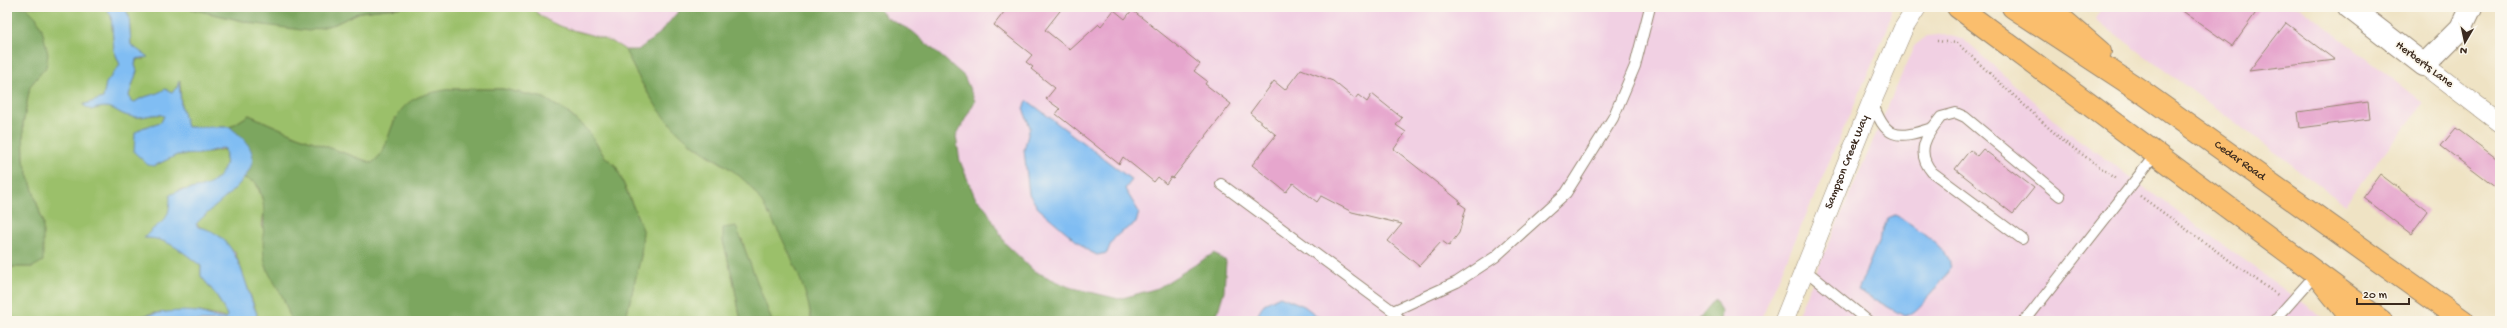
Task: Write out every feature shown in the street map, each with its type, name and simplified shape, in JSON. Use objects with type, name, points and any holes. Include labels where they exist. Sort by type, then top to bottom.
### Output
[{"type":"main road","points":[[1958,7],[2155,155],[2381,321]]},
{"type":"main road","name":"Cedar Road","points":[[2013,7],[2138,90],[2463,321]]},
{"type":"main road","points":[[2048,7],[2077,31],[2138,90]]},
{"type":"main road","points":[[2316,274],[2354,321]]},
{"type":"street","name":"Sampson Creek Way","points":[[1784,321],[1872,101],[1903,29],[1917,7]]},
{"type":"street","name":"Herberts Lane","points":[[2349,7],[2500,123]]},
{"type":"street","points":[[2424,65],[2461,28],[2471,7]]},
{"type":"lane","points":[[1393,311],[1457,282],[1495,257],[1566,193],[1613,118],[1635,66],[1650,7]]},
{"type":"lane","points":[[1872,101],[1882,126],[1895,135],[1911,135],[1932,128]]},
{"type":"lane","points":[[2022,239],[1932,172],[1927,166],[1922,150],[1923,142],[1941,117],[1948,114],[1965,117],[2060,196]]},
{"type":"lane","points":[[2025,321],[2155,155]]},
{"type":"lane","points":[[1220,184],[1393,311],[1401,321]]},
{"type":"lane","points":[[1805,270],[1868,321]]},
{"type":"lane","points":[[2274,321],[2316,274]]},
{"type":"path","points":[[1937,42],[1957,43],[2062,140],[2290,304]]},
{"type":"shaded area","points":[[92,7],[1891,7],[1891,10],[1888,27],[1760,321],[209,321]]},
{"type":"shaded area","points":[[2101,7],[2300,7],[2424,103],[2345,204],[2095,19]]},
{"type":"shaded area","points":[[1945,34],[1964,40],[2067,131],[2327,321],[1795,321],[1914,46],[1927,36]]},
{"type":"green space","points":[[7,7],[26,7],[36,17],[42,29],[48,54],[46,67],[30,86],[23,124],[24,161],[43,223],[43,261],[33,267],[7,267]]},
{"type":"green space","points":[[26,7],[105,7],[111,15],[114,50],[120,65],[118,70],[106,83],[103,98],[83,105],[91,110],[106,107],[111,108],[129,116],[164,116],[161,122],[142,128],[154,166],[177,155],[200,154],[225,149],[226,160],[224,170],[220,177],[207,186],[179,190],[167,220],[151,231],[145,238],[153,238],[168,243],[182,251],[201,266],[201,276],[217,296],[227,315],[226,318],[200,312],[153,313],[124,321],[7,321],[7,267],[33,267],[43,223],[24,161],[23,124],[30,86],[46,67],[36,17]]},
{"type":"green space","points":[[124,7],[183,7],[256,24],[335,24],[360,12],[405,7],[531,7],[552,23],[613,43],[625,50],[649,95],[679,132],[704,152],[741,176],[767,209],[788,248],[797,269],[809,307],[811,321],[772,321],[752,275],[742,239],[723,241],[733,279],[741,321],[625,321],[641,256],[643,230],[616,166],[604,156],[589,132],[568,113],[544,98],[503,89],[451,89],[395,118],[383,154],[372,163],[297,136],[249,115],[230,127],[187,127],[181,106],[180,80],[177,88],[172,92],[165,90],[135,102],[131,102],[129,95],[137,71],[135,65],[137,59],[145,59],[131,45],[129,16]]},
{"type":"green space","points":[[183,7],[405,7],[360,12],[335,24],[309,31],[256,24]]},
{"type":"green space","points":[[682,7],[877,7],[887,18],[912,31],[964,76],[975,101],[956,136],[960,161],[975,197],[985,207],[1005,243],[1034,271],[1069,287],[1119,299],[1158,288],[1214,253],[1226,261],[1224,291],[1215,321],[811,321],[804,290],[787,248],[755,193],[746,182],[727,166],[691,143],[670,124],[645,88],[625,50],[638,50],[659,34]]},
{"type":"green space","points":[[451,89],[503,89],[544,98],[568,113],[589,132],[604,156],[616,166],[643,230],[641,256],[625,321],[292,321],[283,298],[268,271],[265,262],[263,241],[264,212],[260,193],[256,183],[244,178],[252,158],[230,127],[249,115],[297,136],[372,163],[383,150],[399,113],[405,106],[419,97]]},
{"type":"green space","points":[[244,178],[256,183],[265,206],[262,225],[292,321],[254,321],[257,314],[235,252],[196,224]]},
{"type":"green space","points":[[736,226],[772,321],[741,321],[733,279],[723,241],[723,228]]},
{"type":"green space","points":[[1715,299],[1721,312],[1720,321],[1697,321]]},
{"type":"water","points":[[105,7],[124,7],[129,16],[131,45],[148,57],[136,59],[135,65],[137,71],[129,95],[131,102],[135,102],[165,89],[172,92],[177,88],[179,80],[181,106],[187,127],[230,127],[243,138],[251,149],[252,162],[248,172],[241,182],[196,224],[198,227],[212,231],[223,239],[231,249],[238,262],[257,314],[254,321],[124,321],[152,314],[179,311],[198,312],[219,318],[226,318],[227,315],[217,296],[201,276],[201,266],[182,251],[168,243],[152,238],[144,238],[166,217],[170,205],[170,195],[183,190],[203,187],[215,181],[224,169],[226,157],[225,149],[222,148],[200,154],[177,155],[154,166],[148,165],[134,152],[135,133],[142,128],[161,122],[164,116],[129,116],[111,108],[106,107],[91,110],[83,105],[103,98],[106,83],[120,65],[114,50],[111,15]]},
{"type":"water","points":[[1028,101],[1132,180],[1125,189],[1139,212],[1136,223],[1112,241],[1107,253],[1097,255],[1087,250],[1038,208],[1029,194],[1024,150],[1030,127],[1023,108]]},
{"type":"water","points":[[1895,215],[1918,229],[1936,243],[1948,257],[1950,263],[1948,272],[1943,280],[1915,311],[1904,316],[1858,290],[1888,218]]},
{"type":"water","points":[[1280,296],[1304,306],[1324,321],[1254,321],[1264,304]]},
{"type":"building","points":[[1008,7],[1063,7],[1045,30],[1070,50],[1099,24],[1101,26],[1114,10],[1125,19],[1132,10],[1200,64],[1194,71],[1207,81],[1205,84],[1231,104],[1173,178],[1171,177],[1166,184],[1158,177],[1154,182],[1123,157],[1119,164],[1056,114],[1060,109],[1046,99],[1055,88],[1031,69],[1033,67],[1026,62],[1032,55],[994,25]]},
{"type":"building","points":[[2177,7],[2260,7],[2232,46]]},
{"type":"building","points":[[2286,23],[2335,60],[2249,71]]},
{"type":"building","points":[[1301,69],[1333,81],[1355,99],[1358,95],[1367,102],[1372,94],[1402,118],[1396,125],[1406,132],[1394,149],[1461,202],[1459,203],[1466,208],[1459,233],[1449,246],[1442,241],[1419,266],[1388,241],[1402,224],[1352,212],[1321,196],[1317,202],[1293,183],[1286,192],[1252,165],[1276,135],[1250,113],[1274,81],[1285,90]]},
{"type":"building","points":[[2368,102],[2370,119],[2300,128],[2298,112]]},
{"type":"building","points":[[2456,128],[2500,161],[2500,191],[2441,146]]},
{"type":"building","points":[[1983,149],[2034,188],[2013,214],[1955,169],[1970,150],[1977,156]]},
{"type":"building","points":[[2380,174],[2428,211],[2411,234],[2363,197]]}]
